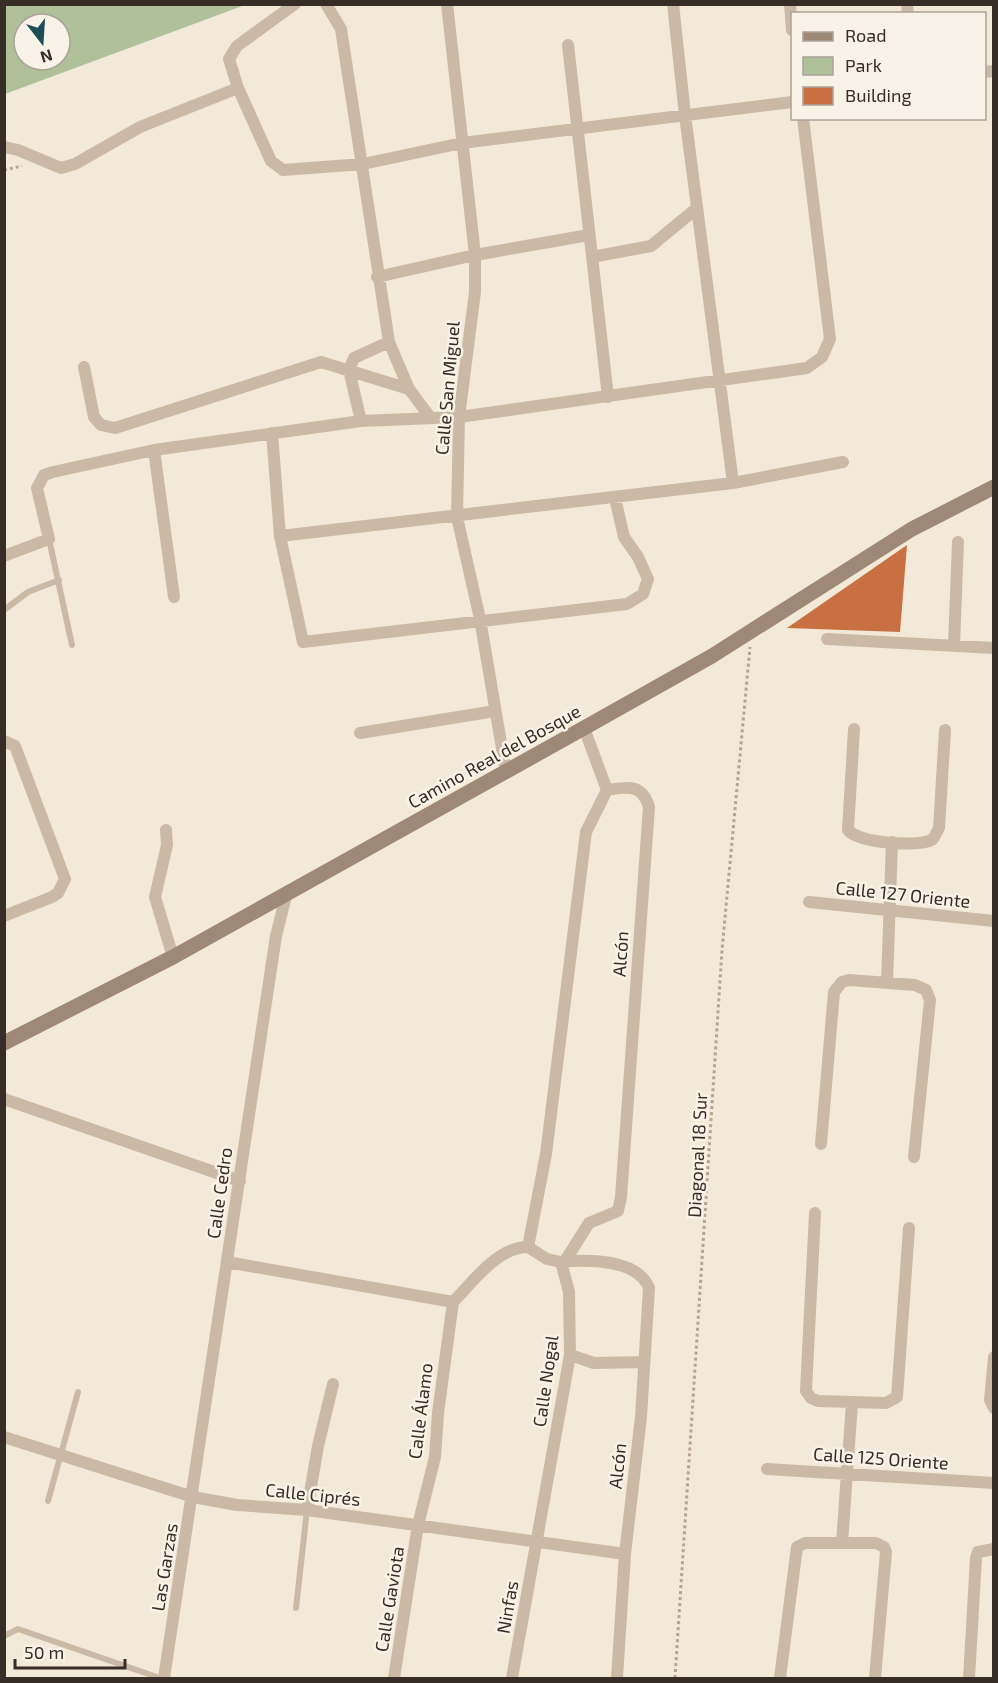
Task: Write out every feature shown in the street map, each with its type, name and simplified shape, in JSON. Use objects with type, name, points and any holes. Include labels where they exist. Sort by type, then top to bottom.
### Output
[{"type":"street","points":[[295,4],[237,46],[229,59],[237,88],[271,161],[276,167],[290,170],[363,164],[462,143],[791,102]]},
{"type":"street","points":[[326,4],[341,29],[388,342],[409,389],[430,417]]},
{"type":"street","name":"Calle San Miguel","points":[[447,4],[475,255],[475,292],[459,417],[457,517],[480,620],[506,772]]},
{"type":"street","points":[[674,4],[685,115],[733,483]]},
{"type":"street","points":[[568,45],[608,397]]},
{"type":"street","points":[[4,147],[18,150],[61,168],[75,164],[140,127],[237,88]]},
{"type":"street","points":[[4,556],[48,539],[37,488],[44,475],[154,450],[272,433],[361,421],[459,417],[807,368],[822,357],[830,339],[803,120]]},
{"type":"street","points":[[592,257],[651,246],[697,208]]},
{"type":"street","points":[[377,277],[475,255],[589,235]]},
{"type":"street","points":[[361,421],[349,370],[354,358],[388,342]]},
{"type":"street","points":[[84,368],[94,417],[100,425],[115,428],[321,362],[409,389]]},
{"type":"street","points":[[272,433],[280,536],[303,642],[627,604],[644,594],[648,579],[624,537],[615,498]]},
{"type":"street","points":[[154,450],[174,597]]},
{"type":"street","points":[[280,536],[733,483],[843,462]]},
{"type":"street","name":"Camino Real del Bosque","points":[[6,1039],[172,957],[286,896],[748,633],[912,529],[993,487]]},
{"type":"street","points":[[954,646],[958,542]]},
{"type":"street","points":[[827,639],[993,648]]},
{"type":"street","points":[[360,733],[495,711]]},
{"type":"street","points":[[528,1247],[546,1154],[586,832],[607,790],[584,728]]},
{"type":"street","points":[[854,729],[848,830],[862,839],[928,843],[937,834],[945,730]]},
{"type":"street","points":[[4,741],[15,746],[66,879],[52,897],[4,916]]},
{"type":"street","name":"Alcón","points":[[563,1262],[589,1223],[618,1212],[621,1197],[649,807],[646,797],[639,789],[630,786],[607,790]]},
{"type":"street","points":[[166,830],[167,845],[155,897],[172,957]]},
{"type":"street","points":[[887,982],[892,842]]},
{"type":"street","name":"Calle Cedro","points":[[193,1497],[276,936],[286,896]]},
{"type":"street","name":"Calle 127 Oriente","points":[[809,902],[993,921]]},
{"type":"street","points":[[821,1144],[834,992],[842,982],[849,980],[887,982],[921,987],[926,990],[930,1000],[914,1157]]},
{"type":"street","points":[[4,1099],[240,1181]]},
{"type":"street","points":[[815,1213],[806,1391],[814,1400],[886,1403],[897,1397],[909,1228]]},
{"type":"street","points":[[227,1262],[453,1302],[494,1260],[518,1247],[528,1247],[547,1259],[563,1262]]},
{"type":"street","name":"Alcón","points":[[563,1262],[582,1260],[628,1268],[641,1275],[649,1288],[625,1554],[618,1678]]},
{"type":"street","name":"Calle Nogal","points":[[536,1542],[570,1354],[569,1292],[563,1262]]},
{"type":"street","name":"Calle Álamo","points":[[418,1525],[435,1457],[438,1413],[453,1302]]},
{"type":"street","points":[[570,1354],[594,1363],[644,1362]]},
{"type":"street","points":[[993,1358],[990,1401],[993,1408]]},
{"type":"street","points":[[308,1510],[318,1446],[333,1384]]},
{"type":"street","points":[[842,1543],[852,1403]]},
{"type":"street","name":"Calle Ciprés","points":[[4,1437],[193,1497],[237,1505],[308,1510],[625,1554]]},
{"type":"street","name":"Calle 125 Oriente","points":[[767,1468],[993,1483]]},
{"type":"street","name":"Las Garzas","points":[[164,1678],[193,1497]]},
{"type":"street","name":"Calle Gaviota","points":[[394,1678],[418,1525]]},
{"type":"street","name":"Ninfas","points":[[512,1678],[536,1542]]},
{"type":"street","points":[[780,1678],[795,1551],[805,1543],[876,1543],[884,1547],[886,1552],[875,1678]]},
{"type":"street","points":[[969,1678],[976,1558],[978,1552],[993,1550]]},
{"type":"lane","points":[[48,539],[72,645]]},
{"type":"lane","points":[[4,610],[28,592],[59,580]]},
{"type":"lane","points":[[48,1501],[78,1392]]},
{"type":"lane","points":[[296,1608],[308,1510]]},
{"type":"lane","points":[[4,1636],[18,1629],[160,1678]]},
{"type":"path","name":"Diagonal 18 Sur","points":[[675,1678],[722,950],[750,653],[748,633]]},
{"type":"green space","points":[[5,4],[245,4],[72,69],[72,12],[12,12],[12,72],[64,72],[5,94]]},
{"type":"building","points":[[907,545],[900,632],[787,628]]}]
